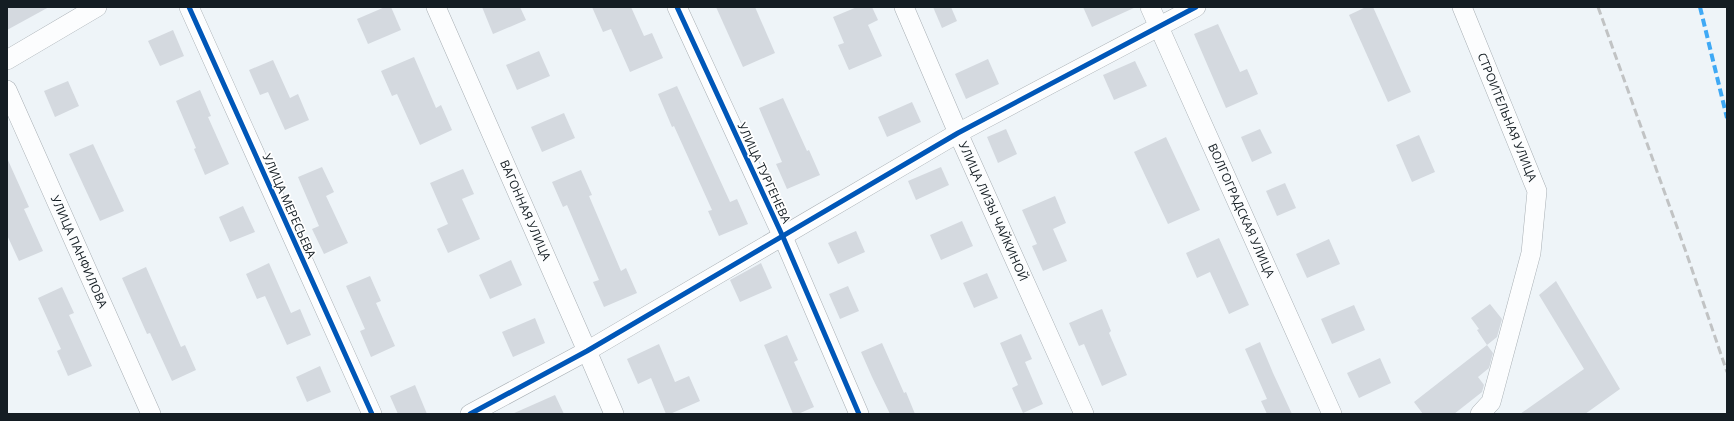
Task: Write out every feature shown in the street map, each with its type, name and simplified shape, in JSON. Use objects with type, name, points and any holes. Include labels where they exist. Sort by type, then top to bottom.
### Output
[{"type":"street","points":[[7,60],[97,7]]},
{"type":"street","name":"УЛИЦА МЕРЕСЬЕВА","points":[[189,7],[372,414]]},
{"type":"street","name":"ВАГОННАЯ УЛИЦА","points":[[436,7],[614,414]]},
{"type":"street","name":"УЛИЦА ТУРГЕНЕВА","points":[[677,7],[783,237],[859,414]]},
{"type":"street","name":"УЛИЦА ЛИЗЫ ЧАЙКИНОЙ","points":[[904,7],[958,133],[1084,414]]},
{"type":"street","name":"ВОЛГОГРАДСКАЯ УЛИЦА","points":[[1150,7],[1332,414]]},
{"type":"street","points":[[470,414],[587,351],[958,133],[1196,7]]},
{"type":"street","name":"СТРОИТЕЛЬНАЯ УЛИЦА","points":[[1462,7],[1537,191],[1531,253],[1491,402],[1480,414]]},
{"type":"street","name":"УЛИЦА ПАНФИЛОВА","points":[[7,90],[151,414]]},
{"type":"building","points":[[7,7],[49,7],[7,30]]},
{"type":"building","points":[[385,7],[391,7],[401,30],[368,44],[357,19]]},
{"type":"building","points":[[482,7],[520,7],[526,20],[493,34]]},
{"type":"building","points":[[592,7],[631,7],[644,36],[652,33],[663,58],[630,72],[611,29],[603,32]]},
{"type":"building","points":[[716,7],[755,7],[775,53],[743,67]]},
{"type":"building","points":[[857,7],[872,7],[878,20],[868,25],[882,56],[849,70],[838,45],[844,43],[833,17]]},
{"type":"building","points":[[933,7],[951,7],[957,21],[942,28]]},
{"type":"building","points":[[1083,7],[1136,7],[1092,27]]},
{"type":"building","points":[[1366,7],[1373,7],[1411,92],[1388,102],[1349,15]]},
{"type":"building","points":[[1218,24],[1240,72],[1247,69],[1258,94],[1226,108],[1194,34]]},
{"type":"building","points":[[173,30],[184,56],[160,66],[148,41]]},
{"type":"building","points":[[539,51],[550,76],[517,90],[506,65]]},
{"type":"building","points":[[414,57],[436,108],[441,105],[452,130],[420,145],[397,94],[392,96],[381,71]]},
{"type":"building","points":[[988,59],[999,84],[966,99],[955,74]]},
{"type":"building","points":[[273,60],[290,98],[298,94],[309,120],[285,130],[268,92],[260,95],[249,70]]},
{"type":"building","points":[[1135,61],[1147,86],[1114,100],[1103,75]]},
{"type":"building","points":[[68,81],[79,106],[55,117],[44,91]]},
{"type":"building","points":[[677,86],[730,202],[737,199],[748,224],[719,236],[708,211],[712,210],[674,126],[672,127],[658,94]]},
{"type":"building","points":[[200,90],[211,116],[208,117],[229,164],[205,175],[194,149],[196,148],[176,101]]},
{"type":"building","points":[[783,98],[807,151],[809,150],[820,175],[787,189],[776,164],[782,162],[759,108]]},
{"type":"building","points":[[912,102],[921,122],[887,137],[878,117]]},
{"type":"building","points":[[564,113],[575,138],[542,152],[531,127]]},
{"type":"building","points":[[1006,129],[1017,154],[998,163],[987,137]]},
{"type":"building","points":[[1260,129],[1272,153],[1252,162],[1241,137]]},
{"type":"building","points":[[1419,135],[1435,172],[1412,182],[1396,145]]},
{"type":"building","points":[[1166,137],[1200,210],[1168,224],[1134,152]]},
{"type":"building","points":[[93,144],[124,211],[100,221],[69,154]]},
{"type":"building","points":[[7,158],[29,207],[24,209],[43,251],[19,261],[7,235]]},
{"type":"building","points":[[322,167],[334,192],[326,196],[348,243],[324,254],[312,229],[319,226],[298,177]]},
{"type":"building","points":[[941,167],[949,185],[916,200],[908,181]]},
{"type":"building","points":[[463,169],[474,194],[462,199],[480,239],[448,253],[437,229],[448,224],[430,183]]},
{"type":"building","points":[[581,170],[592,195],[589,196],[621,271],[626,268],[637,293],[604,307],[593,282],[599,280],[567,205],[563,207],[552,182]]},
{"type":"building","points":[[1285,183],[1296,208],[1277,216],[1266,191]]},
{"type":"building","points":[[1055,196],[1066,223],[1053,229],[1067,261],[1043,271],[1032,246],[1037,244],[1022,210]]},
{"type":"building","points":[[243,206],[255,232],[230,242],[219,217]]},
{"type":"building","points":[[962,221],[973,246],[941,260],[930,235]]},
{"type":"building","points":[[856,231],[865,252],[838,264],[828,243]]},
{"type":"building","points":[[1219,238],[1249,305],[1229,314],[1210,272],[1197,278],[1186,253]]},
{"type":"building","points":[[1329,239],[1340,264],[1307,278],[1296,254]]},
{"type":"building","points":[[511,260],[522,285],[490,299],[479,275]]},
{"type":"building","points":[[269,263],[291,313],[300,309],[311,335],[287,345],[265,296],[257,299],[246,274]]},
{"type":"building","points":[[761,263],[772,288],[740,302],[730,280]]},
{"type":"building","points":[[146,267],[181,347],[185,345],[196,370],[172,381],[150,333],[147,334],[122,278]]},
{"type":"building","points":[[987,273],[998,298],[974,308],[963,283]]},
{"type":"building","points":[[370,276],[381,301],[376,303],[395,346],[371,357],[360,331],[365,329],[346,286]]},
{"type":"building","points":[[1556,281],[1620,389],[1585,414],[1520,414],[1584,369],[1539,295]]},
{"type":"building","points":[[848,286],[859,311],[840,319],[829,294]]},
{"type":"building","points":[[62,287],[74,313],[69,315],[92,366],[68,376],[57,351],[61,349],[38,298]]},
{"type":"building","points":[[1490,304],[1502,319],[1497,337],[1487,345],[1477,330],[1479,329],[1471,318]]},
{"type":"building","points":[[1354,305],[1365,330],[1332,344],[1321,319]]},
{"type":"building","points":[[1102,309],[1111,331],[1109,333],[1127,375],[1102,386],[1084,344],[1079,346],[1069,323]]},
{"type":"building","points":[[535,318],[545,343],[513,357],[502,332]]},
{"type":"building","points":[[1021,334],[1032,359],[1025,362],[1043,404],[1023,413],[1012,388],[1018,385],[1000,343]]},
{"type":"building","points":[[787,335],[798,360],[794,362],[814,407],[798,414],[793,414],[764,345]]},
{"type":"building","points":[[1260,342],[1292,414],[1267,414],[1261,401],[1267,399],[1245,349]]},
{"type":"building","points":[[882,343],[915,414],[890,414],[872,377],[861,352]]},
{"type":"building","points":[[659,344],[675,382],[689,376],[700,401],[670,414],[666,414],[651,378],[638,384],[627,359]]},
{"type":"building","points":[[1487,345],[1493,353],[1489,368],[1478,377],[1484,385],[1482,392],[1454,414],[1423,414],[1414,402]]},
{"type":"building","points":[[1380,358],[1391,383],[1359,398],[1347,373]]},
{"type":"building","points":[[320,366],[331,392],[307,402],[296,377]]},
{"type":"building","points":[[415,385],[427,414],[398,414],[390,396]]},
{"type":"building","points":[[555,395],[564,414],[512,414]]},
{"type":"railway","points":[[1598,7],[1686,252],[1727,372]]},
{"type":"marked path","points":[[1700,7],[1727,118]]},
{"type":"cycle path","points":[[189,7],[372,414]]},
{"type":"cycle path","points":[[677,7],[783,237],[859,414]]},
{"type":"cycle path","points":[[470,414],[587,351],[958,133],[1196,7]]}]
